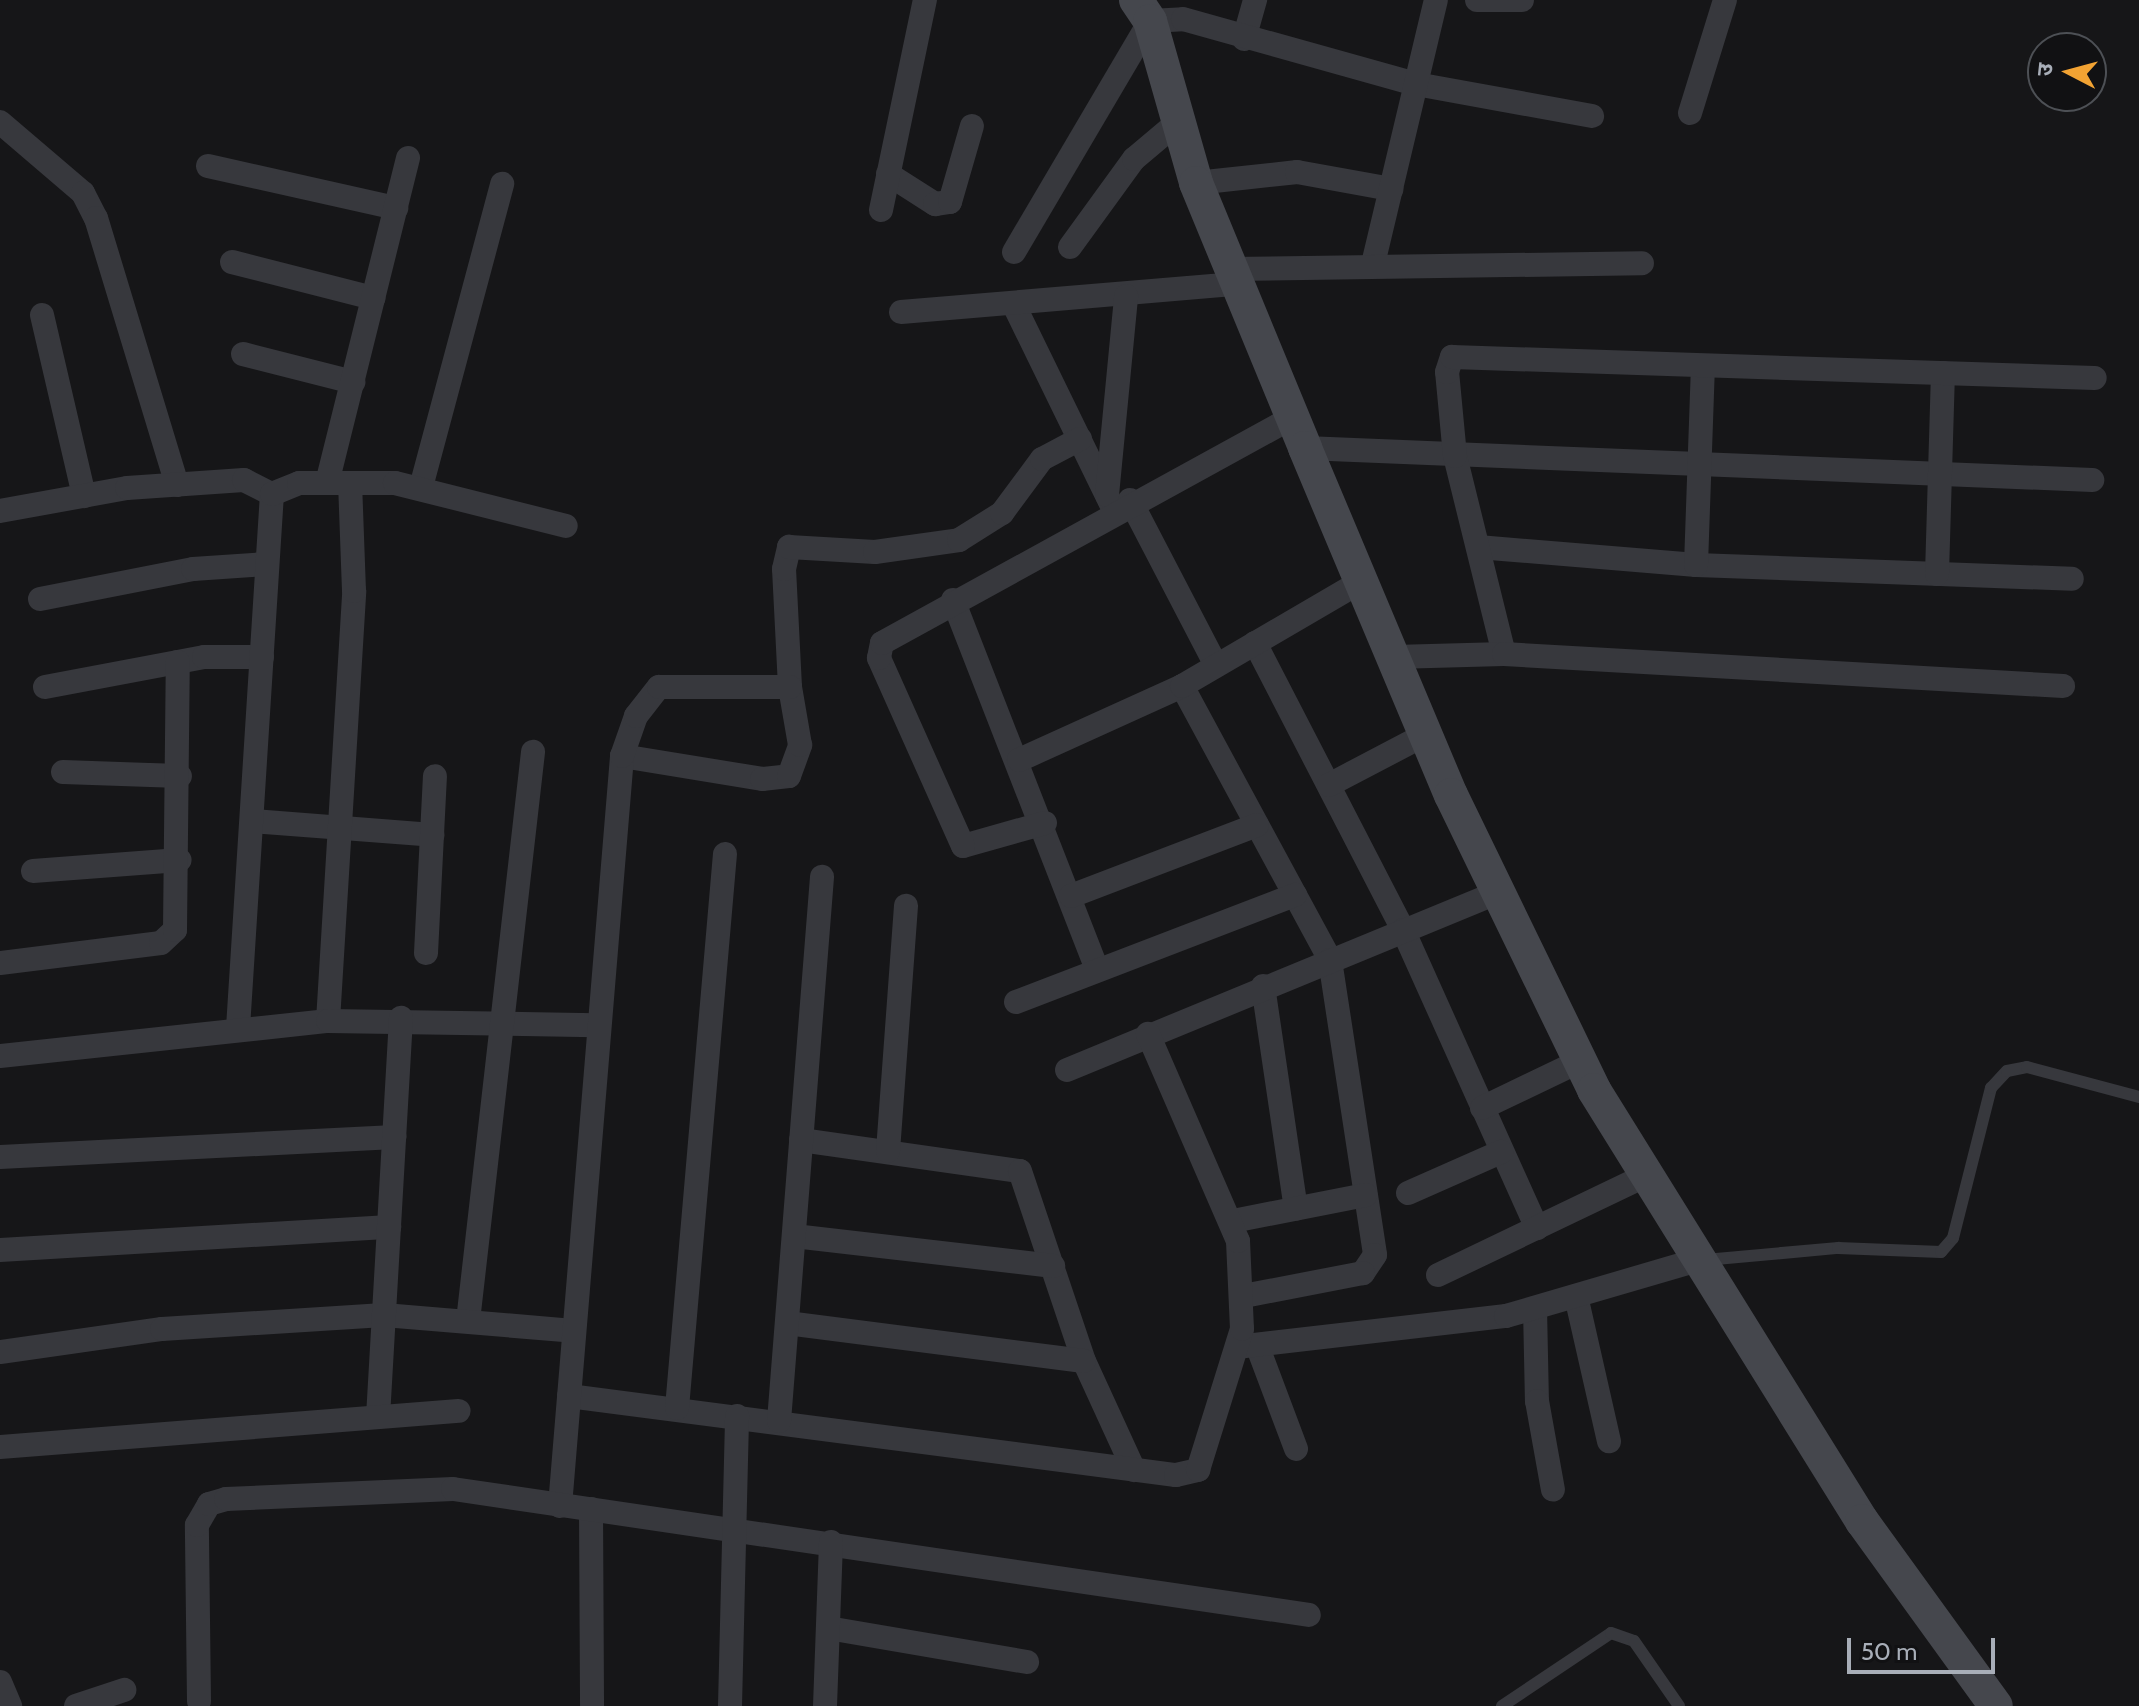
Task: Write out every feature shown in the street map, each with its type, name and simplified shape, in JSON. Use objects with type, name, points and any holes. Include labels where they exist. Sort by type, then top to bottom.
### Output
[{"type":"main road","points":[[1143,11],[1196,183],[1233,276],[1426,734],[1580,1061],[1643,1177],[1862,1521],[1996,1706]]},
{"type":"street","points":[[881,210],[925,0]]},
{"type":"street","points":[[1244,39],[1255,0]]},
{"type":"street","points":[[1373,264],[1436,0]]},
{"type":"street","points":[[1477,0],[1522,0]]},
{"type":"street","points":[[1690,113],[1725,0]]},
{"type":"street","points":[[1014,252],[1143,11],[1183,19],[1244,39],[1416,84],[1592,116]]},
{"type":"street","points":[[0,122],[83,193],[96,218],[177,485]]},
{"type":"street","points":[[1070,247],[1134,159],[1178,122]]},
{"type":"street","points":[[888,174],[935,204],[950,202],[972,126]]},
{"type":"street","points":[[328,1021],[344,829],[354,591],[339,483],[353,382],[408,158]]},
{"type":"street","points":[[208,166],[396,208]]},
{"type":"street","points":[[1196,183],[1297,172],[1391,189]]},
{"type":"street","points":[[421,487],[502,184]]},
{"type":"street","points":[[232,262],[373,298]]},
{"type":"street","points":[[901,312],[1126,296],[1233,276],[1373,264],[1642,263]]},
{"type":"street","points":[[1117,502],[1126,296]]},
{"type":"street","points":[[1013,303],[1080,439],[1216,665]]},
{"type":"street","points":[[42,315],[84,496]]},
{"type":"street","points":[[243,354],[353,382]]},
{"type":"street","points":[[1504,654],[1455,456],[1447,372],[1459,355],[1703,369],[2095,378]]},
{"type":"street","points":[[1696,565],[1703,369]]},
{"type":"street","points":[[1937,574],[1943,373]]},
{"type":"street","points":[[1045,823],[963,846],[879,658],[888,637],[1117,502],[1299,433],[1455,456],[2092,480]]},
{"type":"street","points":[[622,756],[762,779],[789,776],[800,745],[790,687],[785,555],[797,544],[865,551],[933,547],[982,531],[1030,471],[1080,439]]},
{"type":"street","points":[[0,511],[84,496],[244,480],[280,489],[339,483],[421,487],[566,526]]},
{"type":"street","points":[[238,1028],[266,564],[280,489]]},
{"type":"street","points":[[1478,547],[1696,565],[2072,579]]},
{"type":"street","points":[[40,599],[178,571],[266,564]]},
{"type":"street","points":[[1019,760],[1182,686],[1362,581]]},
{"type":"street","points":[[953,600],[1045,823],[1097,969]]},
{"type":"street","points":[[1255,643],[1403,930],[1537,1228]]},
{"type":"street","points":[[1394,657],[1504,654],[2063,686]]},
{"type":"street","points":[[45,687],[178,662],[262,657]]},
{"type":"street","points":[[0,963],[161,943],[175,930],[180,860],[178,662]]},
{"type":"street","points":[[1182,686],[1330,960],[1375,1255],[1370,1270],[1244,1296]]},
{"type":"street","points":[[560,1506],[596,1025],[622,756],[636,716],[659,687],[790,687]]},
{"type":"street","points":[[1329,785],[1426,734]]},
{"type":"street","points":[[468,1321],[507,1019],[533,752]]},
{"type":"street","points":[[63,772],[180,776]]},
{"type":"street","points":[[426,953],[435,776]]},
{"type":"street","points":[[252,821],[432,835]]},
{"type":"street","points":[[1071,896],[1257,825]]},
{"type":"street","points":[[677,1408],[725,854]]},
{"type":"street","points":[[33,871],[180,860]]},
{"type":"street","points":[[779,1421],[822,877]]},
{"type":"street","points":[[1067,1070],[1263,986],[1498,892]]},
{"type":"street","points":[[1016,1002],[1295,895]]},
{"type":"street","points":[[888,1151],[906,906]]},
{"type":"street","points":[[1263,986],[1296,1209]]},
{"type":"street","points":[[378,1417],[401,1018]]},
{"type":"street","points":[[0,1056],[238,1028],[328,1021],[507,1019],[596,1025]]},
{"type":"street","points":[[1148,1034],[1233,1221],[1244,1296],[1247,1346],[1296,1449]]},
{"type":"street","points":[[1482,1108],[1580,1061]]},
{"type":"street","points":[[0,1157],[394,1137]]},
{"type":"street","points":[[801,1140],[1020,1171],[1084,1361],[1134,1470]]},
{"type":"street","points":[[1408,1193],[1501,1152]]},
{"type":"street","points":[[1438,1275],[1643,1177]]},
{"type":"street","points":[[1233,1221],[1365,1195]]},
{"type":"street","points":[[0,1250],[389,1227]]},
{"type":"street","points":[[794,1236],[1053,1266]]},
{"type":"street","points":[[1247,1346],[1460,1324],[1535,1308],[1698,1260]]},
{"type":"street","points":[[1576,1296],[1609,1441]]},
{"type":"street","points":[[1535,1308],[1537,1401],[1553,1490]]},
{"type":"street","points":[[0,1352],[162,1329],[384,1315],[573,1331]]},
{"type":"street","points":[[787,1323],[1084,1361]]},
{"type":"street","points":[[569,1396],[779,1421],[1134,1470],[1188,1474],[1206,1457],[1227,1381],[1247,1346]]},
{"type":"street","points":[[0,1447],[459,1411]]},
{"type":"street","points":[[730,1706],[737,1416]]},
{"type":"street","points":[[199,1701],[197,1525],[209,1504],[406,1486],[734,1527],[1309,1615]]},
{"type":"street","points":[[591,1509],[592,1706]]},
{"type":"street","points":[[825,1706],[831,1542]]},
{"type":"street","points":[[828,1628],[1027,1662]]},
{"type":"street","points":[[0,1682],[10,1706]]},
{"type":"street","points":[[76,1706],[124,1690]]},
{"type":"lane","points":[[1698,1260],[1838,1248],[1941,1252],[1953,1238],[1982,1113],[1999,1078],[2027,1067],[2139,1097]]},
{"type":"lane","points":[[1502,1706],[1611,1633],[1634,1641],[1679,1706]]}]
